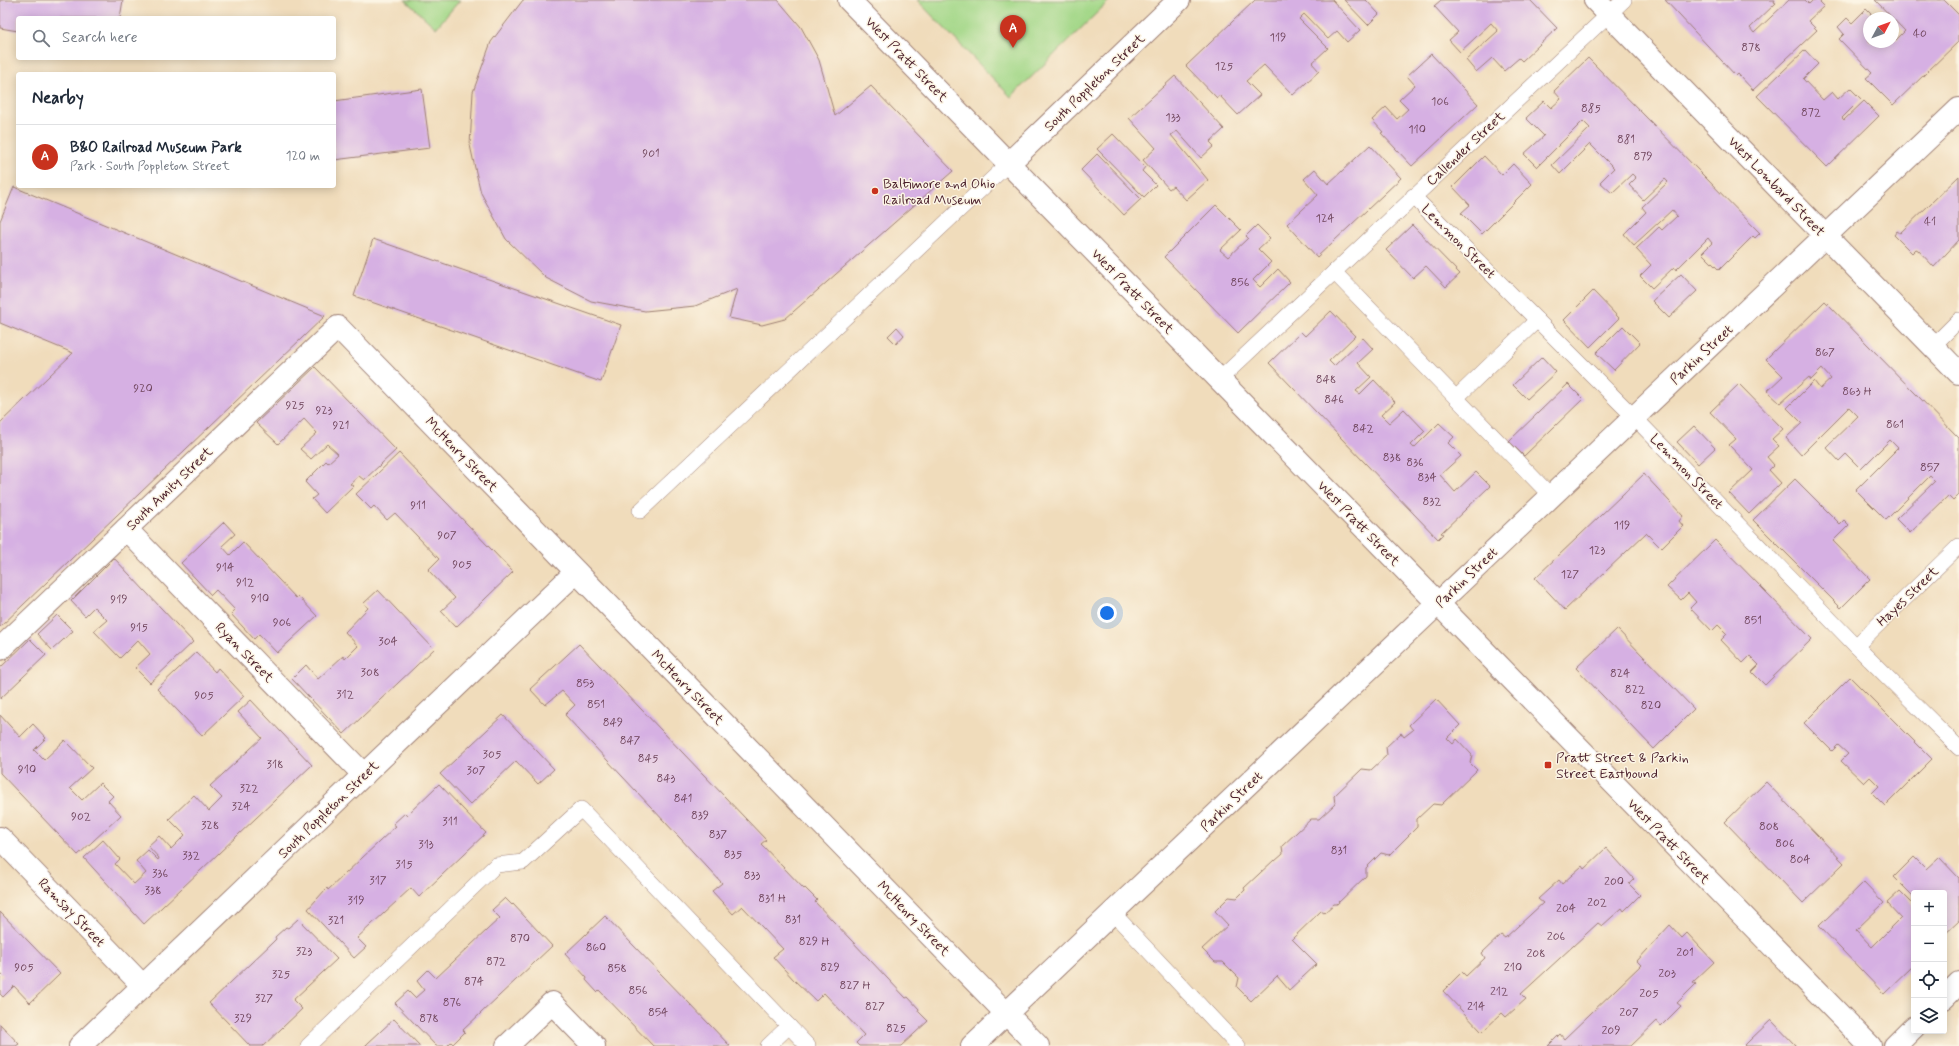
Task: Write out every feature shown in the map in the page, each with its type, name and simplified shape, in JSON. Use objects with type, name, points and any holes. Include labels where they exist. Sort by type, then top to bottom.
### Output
[{"type":"street","name":"West Pratt Street","points":[[849,0],[1870,1046]]},
{"type":"street","name":"South Poppleton Street","points":[[1008,164],[1179,0]]},
{"type":"street","name":"West Lombard Street","points":[[1609,5],[1826,236],[1959,373]]},
{"type":"street","name":"Parkin Street","points":[[972,1046],[1959,109]]},
{"type":"street","name":"South Amity Street","points":[[0,649],[338,327]]},
{"type":"street","name":"McHenry Street","points":[[338,327],[1038,1046]]},
{"type":"street","name":"Ryan Street","points":[[126,529],[364,775]]},
{"type":"street","name":"South Poppleton Street","points":[[80,1046],[576,572]]},
{"type":"street","name":"Ramsay Street","points":[[0,838],[143,986]]},
{"type":"street","points":[[1947,995],[1959,983]]},
{"type":"street","points":[[507,1046],[552,1002],[594,1046]]},
{"type":"street","points":[[1895,1046],[1911,1030]]},
{"type":"lane","name":"Callender Street","points":[[1220,380],[1413,196],[1609,5]]},
{"type":"lane","points":[[640,512],[1008,164]]},
{"type":"lane","name":"Lemmon Street","points":[[1413,196],[1634,417],[1856,646],[1959,748]]},
{"type":"lane","points":[[1334,272],[1551,496]]},
{"type":"lane","points":[[1456,398],[1537,320]]},
{"type":"lane","points":[[1933,346],[1959,320]]},
{"type":"lane","name":"Hayes Street","points":[[1856,646],[1959,546]]},
{"type":"lane","points":[[308,1046],[496,865],[522,862],[581,809],[808,1046]]},
{"type":"lane","points":[[1113,913],[1238,1046]]},
{"type":"lane","points":[[768,1046],[789,1026]]},
{"type":"green space","points":[[405,0],[460,0],[436,28]]},
{"type":"green space","points":[[917,0],[1110,0],[1011,97]]},
{"type":"building","points":[[0,0],[123,0],[120,16],[16,16],[16,31],[0,28]]},
{"type":"building","points":[[523,0],[778,0],[801,27],[819,60],[835,116],[871,86],[953,171],[785,319],[762,325],[729,318],[737,289],[695,306],[645,311],[591,301],[546,278],[506,239],[481,193],[475,168],[470,145],[473,92],[491,42]]},
{"type":"building","points":[[1255,0],[1332,0],[1360,30],[1347,42],[1337,31],[1328,39],[1304,14],[1299,19],[1328,48],[1312,63],[1319,71],[1293,95],[1264,65],[1246,81],[1260,95],[1238,115],[1219,95],[1217,98],[1186,66]]},
{"type":"building","points":[[1344,0],[1366,0],[1379,14],[1368,25]]},
{"type":"building","points":[[1441,0],[1530,0],[1557,28],[1522,61],[1519,58],[1504,71],[1492,58],[1476,72],[1466,60],[1498,31],[1491,23],[1460,52],[1449,40],[1458,32],[1434,6]]},
{"type":"building","points":[[1665,0],[1775,0],[1774,2],[1776,3],[1750,28],[1754,33],[1789,0],[1805,0],[1809,4],[1813,0],[1818,0],[1824,6],[1808,21],[1817,30],[1753,90],[1738,74],[1736,76]]},
{"type":"building","points":[[1875,0],[1944,0],[1959,15],[1959,41],[1893,105],[1866,78],[1872,73],[1839,39],[1844,34],[1838,27],[1847,18],[1852,23],[1863,12],[1863,48],[1899,48],[1899,37],[1905,31],[1899,25],[1899,12],[1887,12]]},
{"type":"building","points":[[1805,50],[1818,64],[1803,79],[1823,100],[1832,92],[1838,99],[1850,88],[1861,99],[1842,118],[1844,120],[1864,101],[1879,116],[1827,167],[1757,96]]},
{"type":"building","points":[[1431,54],[1478,104],[1412,166],[1381,133],[1383,132],[1372,120],[1386,107],[1397,119],[1408,109],[1399,100],[1415,85],[1407,76]]},
{"type":"building","points":[[1588,58],[1760,233],[1755,238],[1753,236],[1719,270],[1702,253],[1712,243],[1708,238],[1676,270],[1674,267],[1652,288],[1640,276],[1651,265],[1636,249],[1659,227],[1662,230],[1677,216],[1672,210],[1634,245],[1624,234],[1646,212],[1642,207],[1668,182],[1665,179],[1643,200],[1629,185],[1636,178],[1632,174],[1612,193],[1600,182],[1614,168],[1590,144],[1560,174],[1552,165],[1590,128],[1583,121],[1537,167],[1524,154],[1544,136],[1526,118],[1544,101],[1551,108],[1561,99],[1554,91]]},
{"type":"building","points":[[1175,76],[1224,129],[1210,142],[1214,146],[1201,158],[1177,131],[1171,135],[1208,180],[1186,200],[1173,186],[1169,189],[1143,160],[1156,148],[1129,118]]},
{"type":"building","points":[[422,89],[430,148],[336,160],[336,101]]},
{"type":"building","points":[[1113,134],[1145,167],[1142,171],[1156,185],[1144,197],[1097,149]]},
{"type":"building","points":[[1370,145],[1401,178],[1317,257],[1287,224],[1318,195],[1304,179],[1315,169],[1328,184]]},
{"type":"building","points":[[1097,154],[1141,199],[1124,215],[1081,170]]},
{"type":"building","points":[[1484,156],[1502,175],[1513,164],[1532,184],[1482,234],[1461,213],[1470,205],[1453,187]]},
{"type":"building","points":[[1959,176],[1959,240],[1934,267],[1918,250],[1916,249],[1912,253],[1894,235],[1897,231],[1900,233]]},
{"type":"building","points":[[14,187],[325,316],[0,627],[0,423],[73,353],[0,323],[0,221]]},
{"type":"building","points":[[1216,205],[1241,230],[1220,250],[1228,257],[1248,238],[1246,236],[1257,225],[1270,238],[1258,249],[1271,262],[1253,280],[1260,287],[1278,269],[1290,282],[1238,333],[1164,257]]},
{"type":"building","points":[[1412,225],[1460,274],[1446,287],[1426,266],[1413,278],[1386,250]]},
{"type":"building","points":[[373,239],[621,325],[601,382],[354,296]]},
{"type":"building","points":[[1681,274],[1697,291],[1669,318],[1652,301]]},
{"type":"building","points":[[1593,291],[1619,318],[1590,347],[1564,320]]},
{"type":"building","points":[[1825,301],[1959,438],[1959,495],[1953,501],[1948,496],[1910,533],[1896,519],[1935,481],[1930,476],[1886,520],[1856,490],[1898,448],[1890,440],[1861,469],[1846,454],[1839,461],[1826,447],[1858,416],[1849,407],[1801,455],[1786,438],[1802,423],[1787,408],[1814,381],[1820,389],[1831,379],[1822,369],[1811,380],[1809,377],[1780,403],[1767,391],[1783,376],[1766,359]]},
{"type":"building","points":[[1331,311],[1355,336],[1329,361],[1334,366],[1363,338],[1373,349],[1358,363],[1371,377],[1356,391],[1360,394],[1374,380],[1395,402],[1381,415],[1389,423],[1404,409],[1425,431],[1411,445],[1414,448],[1439,423],[1454,437],[1448,443],[1461,456],[1440,475],[1455,492],[1476,472],[1490,486],[1441,533],[1443,534],[1438,539],[1269,363],[1301,332],[1305,336]]},
{"type":"building","points":[[1623,326],[1640,343],[1614,370],[1596,353]]},
{"type":"building","points":[[897,327],[904,335],[896,344],[888,336]]},
{"type":"building","points":[[1542,357],[1556,372],[1527,399],[1513,385]]},
{"type":"building","points":[[315,367],[396,450],[364,480],[359,476],[350,484],[353,486],[325,513],[312,499],[317,495],[305,482],[326,461],[328,463],[338,454],[327,444],[311,459],[300,449],[317,433],[304,419],[278,444],[256,423]]},
{"type":"building","points":[[1568,384],[1583,399],[1524,456],[1509,441]]},
{"type":"building","points":[[1739,384],[1783,429],[1772,439],[1779,446],[1767,457],[1774,465],[1769,470],[1781,483],[1749,514],[1729,493],[1753,470],[1729,445],[1736,439],[1710,412]]},
{"type":"building","points":[[1694,426],[1715,448],[1698,464],[1677,442]]},
{"type":"building","points":[[399,453],[513,572],[456,627],[441,611],[455,598],[428,570],[439,559],[395,513],[387,520],[374,506],[371,509],[356,494]]},
{"type":"building","points":[[1644,474],[1683,516],[1679,521],[1683,526],[1661,548],[1646,533],[1565,610],[1535,578]]},
{"type":"building","points":[[1795,479],[1840,524],[1844,520],[1849,525],[1833,541],[1870,579],[1841,608],[1753,520]]},
{"type":"building","points":[[224,522],[235,534],[222,546],[230,555],[243,542],[296,598],[298,596],[317,616],[277,653],[259,634],[254,639],[231,614],[235,610],[216,590],[211,595],[181,563]]},
{"type":"building","points":[[1715,540],[1812,639],[1765,685],[1752,672],[1759,665],[1750,656],[1743,663],[1721,640],[1727,634],[1718,625],[1712,631],[1690,608],[1696,602],[1688,593],[1681,600],[1667,587]]},
{"type":"building","points":[[114,558],[193,642],[150,683],[135,668],[150,654],[138,640],[120,658],[94,631],[107,620],[94,607],[85,616],[71,601]]},
{"type":"building","points":[[378,590],[434,649],[344,734],[292,679],[306,665],[318,679],[343,656],[345,659],[358,646],[345,632],[368,608],[364,603]]},
{"type":"building","points":[[57,615],[73,631],[52,650],[37,634]]},
{"type":"building","points":[[1617,629],[1694,709],[1654,749],[1576,668]]},
{"type":"building","points":[[30,639],[46,655],[0,699],[0,668]]},
{"type":"building","points":[[579,644],[766,840],[761,844],[804,889],[805,888],[817,900],[815,902],[906,998],[908,997],[919,1009],[918,1011],[928,1021],[901,1046],[859,1046],[856,1043],[864,1035],[824,993],[816,1001],[794,980],[773,957],[783,949],[742,906],[733,914],[712,891],[722,883],[565,715],[575,705],[562,691],[545,705],[530,689]]},
{"type":"building","points":[[196,652],[215,672],[218,668],[244,696],[202,736],[157,689]]},
{"type":"building","points":[[1850,677],[1932,759],[1885,806],[1872,793],[1879,786],[1870,777],[1864,783],[1841,761],[1848,754],[1838,745],[1832,751],[1804,723]]},
{"type":"building","points":[[1436,699],[1460,725],[1447,738],[1453,744],[1457,739],[1472,755],[1470,763],[1477,770],[1441,805],[1433,804],[1417,819],[1417,827],[1389,855],[1381,853],[1366,868],[1366,876],[1337,904],[1334,904],[1324,913],[1321,911],[1292,939],[1317,964],[1289,990],[1277,976],[1251,1001],[1237,987],[1239,978],[1223,962],[1215,962],[1202,949],[1228,925],[1215,911],[1229,897],[1237,898],[1245,890],[1244,888],[1274,860],[1275,861],[1283,854],[1282,846],[1311,819],[1319,819],[1335,804],[1334,796],[1362,769],[1371,770],[1387,755],[1386,747],[1401,733],[1404,737],[1413,730],[1409,725]]},
{"type":"building","points":[[251,700],[312,765],[144,924],[84,858],[103,840],[120,859],[115,864],[134,884],[146,873],[136,861],[148,850],[158,860],[159,858],[148,846],[159,836],[171,849],[185,835],[169,819],[194,795],[209,811],[222,798],[210,786],[262,738],[238,712]]},
{"type":"building","points":[[0,715],[20,737],[33,724],[46,738],[34,750],[44,760],[65,740],[68,743],[92,768],[70,788],[82,800],[100,783],[113,796],[108,801],[121,815],[78,855],[0,773]]},
{"type":"building","points":[[503,715],[554,769],[538,784],[516,761],[470,805],[440,774]]},
{"type":"building","points":[[1766,782],[1844,863],[1803,903],[1725,822]]},
{"type":"building","points":[[439,784],[486,833],[419,897],[411,888],[357,938],[366,947],[354,958],[308,909],[327,888],[328,890],[396,826],[393,824],[405,813],[407,815]]},
{"type":"building","points":[[1606,848],[1634,879],[1629,884],[1640,895],[1624,911],[1622,908],[1602,926],[1598,923],[1521,994],[1526,999],[1506,1017],[1502,1013],[1482,1032],[1443,991],[1462,972],[1466,976],[1485,958],[1482,953],[1501,935],[1505,938],[1543,903],[1538,899],[1559,880],[1562,884],[1582,866],[1584,869]]},
{"type":"building","points":[[1914,857],[1926,869],[1939,857],[1959,878],[1959,921],[1947,932],[1947,890],[1911,890],[1911,894],[1894,877]]},
{"type":"building","points":[[1864,882],[1884,903],[1856,930],[1872,947],[1901,918],[1887,903],[1900,891],[1911,902],[1911,968],[1884,994],[1819,926]]},
{"type":"building","points":[[505,898],[512,905],[513,904],[552,946],[463,1030],[465,1032],[453,1044],[451,1042],[447,1046],[436,1046],[395,1003],[408,991],[415,998],[424,990],[417,981],[428,970],[436,978],[500,918],[492,910]]},
{"type":"building","points":[[0,912],[60,974],[30,1003],[14,986],[3,997],[0,994],[0,978],[3,975],[1,973],[0,974]]},
{"type":"building","points":[[605,916],[730,1046],[653,1046],[599,990],[597,992],[586,980],[587,978],[565,954]]},
{"type":"building","points":[[298,919],[337,959],[293,1000],[302,1009],[263,1046],[250,1046],[209,1003],[276,939],[275,937]]},
{"type":"building","points":[[1670,925],[1682,938],[1687,933],[1714,962],[1693,982],[1696,984],[1677,1003],[1681,1006],[1661,1026],[1657,1021],[1631,1046],[1548,1046],[1560,1034],[1564,1039],[1641,965],[1637,961]]},
{"type":"building","points":[[394,1019],[420,1046],[365,1046],[368,1043]]},
{"type":"building","points":[[1771,1020],[1796,1046],[1744,1046],[1749,1041]]},
{"type":"building","points":[[0,1024],[19,1044],[16,1046],[0,1046]]},
{"type":"place","name":"B&O Railroad Museum Park","points":[[1013,48]]},
{"type":"place","name":"Baltimore and Ohio Railroad Museum","points":[[875,191]]},
{"type":"place","name":"Pratt Street & Parkin Street Eastbound","points":[[1548,765]]}]
